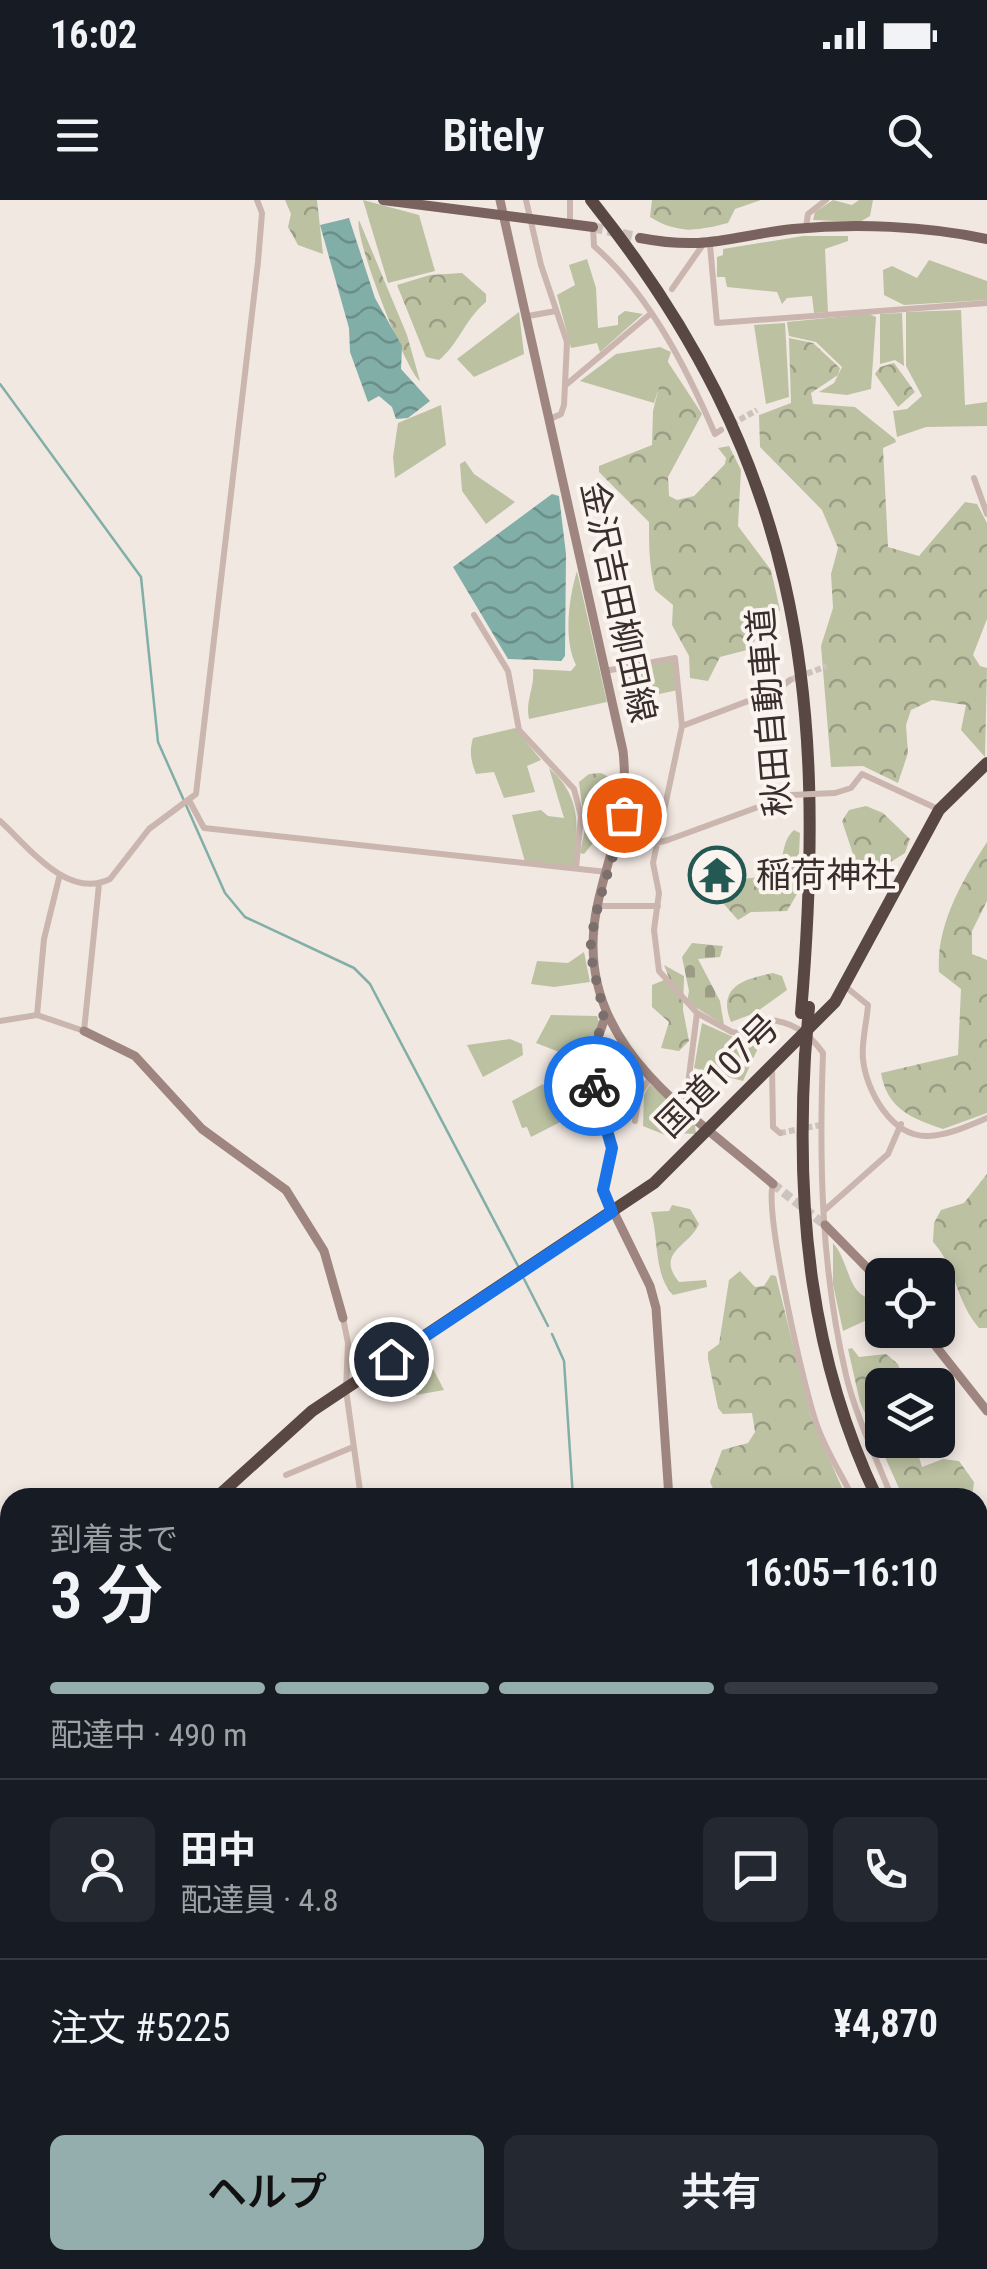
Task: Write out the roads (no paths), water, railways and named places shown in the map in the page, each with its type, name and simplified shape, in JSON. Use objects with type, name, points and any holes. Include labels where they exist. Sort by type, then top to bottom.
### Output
[{"type":"highway","name":"秋田自動車道","points":[[591,200],[654,287],[712,385],[778,546],[796,627],[808,720],[811,860],[805,1010]]},
{"type":"highway","name":"秋田自動車道","points":[[602,200],[670,297],[720,381],[770,496],[795,576],[808,642],[819,768],[819,860],[793,1172],[798,1252],[824,1381],[864,1488]]},
{"type":"highway","name":"国道107号","points":[[227,1488],[312,1412],[654,1183],[846,987],[940,810],[987,763]]},
{"type":"highway","name":"秋田自動車道","points":[[801,1058],[806,1250],[832,1380],[873,1488]]},
{"type":"main road","points":[[383,200],[593,226]]},
{"type":"main road","name":"金沢吉田柳田線","points":[[500,200],[625,771],[619,835],[597,906],[590,962],[606,1015],[619,1040],[651,1077],[773,1184]]},
{"type":"main road","points":[[640,238],[706,246],[806,228],[895,228],[987,239]]},
{"type":"main road","points":[[606,1015],[594,1041],[592,1075],[612,1148],[603,1190],[650,1286],[656,1308],[669,1488]]},
{"type":"main road","points":[[84,1031],[136,1056],[202,1129],[286,1190],[324,1251],[343,1318]]},
{"type":"main road","points":[[825,1225],[865,1266]]},
{"type":"main road","points":[[938,1348],[985,1405]]},
{"type":"street","points":[[0,820],[59,878],[99,884],[110,878],[156,822],[196,794],[258,262],[262,214],[257,200]]},
{"type":"street","points":[[526,200],[567,342],[562,414],[550,419]]},
{"type":"street","points":[[570,200],[570,221]]},
{"type":"street","points":[[806,228],[808,214],[826,200]]},
{"type":"street","points":[[593,226],[596,248],[613,261],[684,363],[715,434],[720,430]]},
{"type":"street","points":[[672,289],[706,246]]},
{"type":"street","points":[[706,246],[717,324],[987,304]]},
{"type":"street","points":[[528,316],[556,311]]},
{"type":"street","points":[[566,384],[649,315]]},
{"type":"street","points":[[974,478],[987,514]]},
{"type":"street","points":[[474,615],[508,670],[520,730],[574,789],[581,816],[576,868]]},
{"type":"street","points":[[604,671],[675,658],[682,726],[652,863],[658,906],[654,930],[659,972],[698,1013],[742,1036],[754,1034],[768,1020],[782,1020],[805,1032],[823,1053],[820,1185],[826,1209],[829,1288],[846,1376],[888,1488]]},
{"type":"street","points":[[682,726],[777,690],[790,680]]},
{"type":"street","points":[[619,835],[656,842],[791,796],[851,788],[862,774],[940,810]]},
{"type":"street","points":[[187,803],[204,828],[607,872]]},
{"type":"street","points":[[37,1015],[44,940],[59,878]]},
{"type":"street","points":[[0,1021],[37,1015],[84,1031],[99,884]]},
{"type":"street","points":[[597,906],[658,906]]},
{"type":"street","points":[[846,987],[868,1005],[862,1053],[874,1098],[901,1124],[926,1136],[958,1130],[987,1118]]},
{"type":"street","points":[[685,1108],[698,1013]]},
{"type":"street","points":[[772,1065],[772,1127],[780,1133]]},
{"type":"street","points":[[635,1121],[639,1094],[651,1077]]},
{"type":"street","points":[[826,1209],[888,1154],[901,1124]]},
{"type":"street","points":[[773,1184],[770,1202],[787,1306],[817,1426],[847,1488]]},
{"type":"street","points":[[343,1318],[348,1343],[346,1390],[359,1488]]},
{"type":"street","points":[[286,1476],[353,1447]]},
{"type":"water","points":[[349,218],[375,298],[402,346],[401,369],[430,401],[408,418],[396,419],[392,407],[379,396],[368,402],[350,352],[349,328],[320,225]]},
{"type":"water","points":[[552,494],[559,496],[566,554],[565,656],[561,661],[508,659],[453,567]]},
{"type":"waterway","points":[[0,384],[141,577],[158,742],[225,893],[245,917],[354,968],[370,984],[518,1266]]},
{"type":"waterway","points":[[524,1279],[548,1326]]},
{"type":"waterway","points":[[552,1334],[564,1361],[572,1488]]},
{"type":"tunnel","points":[[593,227],[640,238]]},
{"type":"tunnel","points":[[732,424],[757,410]]},
{"type":"tunnel","points":[[790,680],[827,666]]},
{"type":"tunnel","points":[[780,1133],[820,1125]]},
{"type":"tunnel","points":[[773,1184],[825,1225]]},
{"type":"place","name":"稲荷神社","points":[[717,875]]}]
